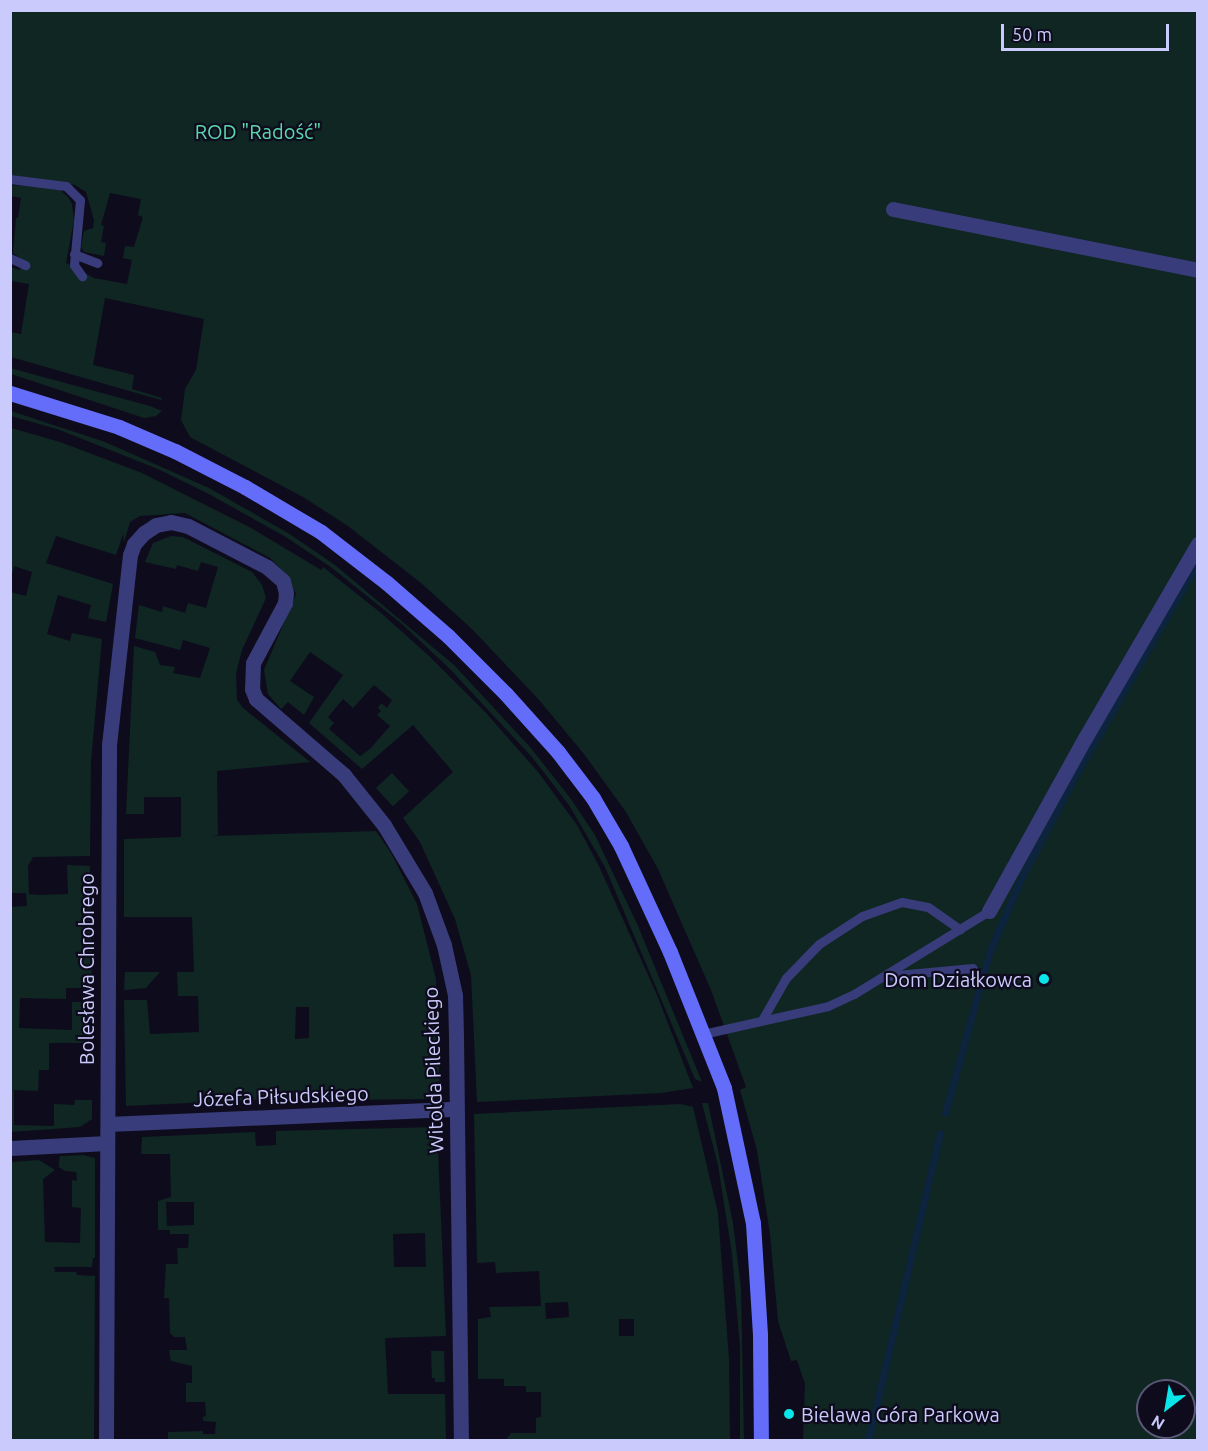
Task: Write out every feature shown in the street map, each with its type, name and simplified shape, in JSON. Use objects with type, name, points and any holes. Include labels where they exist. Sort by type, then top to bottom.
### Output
[{"type":"main road","points":[[10,393],[119,427],[175,451],[245,487],[321,532],[387,583],[448,636],[506,694],[558,752],[593,798],[621,846],[650,910],[724,1088],[753,1223],[760,1335],[761,1440]]},
{"type":"street","points":[[893,209],[1197,270]]},
{"type":"street","name":"Witolda Pileckiego","points":[[171,522],[188,526],[267,567],[283,581],[286,593],[285,603],[254,663],[252,689],[256,699],[267,711],[344,775],[388,830],[425,892],[444,945],[455,995],[461,1440]]},
{"type":"street","name":"Bolesława Chrobrego","points":[[106,1440],[108,1124],[106,903],[109,745],[130,555],[134,544],[144,533],[156,525],[171,522]]},
{"type":"street","points":[[989,911],[1084,738],[1197,544]]},
{"type":"street","name":"Józefa Piłsudskiego","points":[[108,1124],[456,1109]]},
{"type":"street","points":[[10,1148],[107,1143]]},
{"type":"lane","points":[[10,179],[66,186],[74,191],[80,200],[81,208],[74,265],[82,276]]},
{"type":"lane","points":[[74,254],[97,263]]},
{"type":"lane","points":[[10,258],[25,265]]},
{"type":"lane","points":[[762,1020],[786,978],[819,944],[862,916],[902,902],[928,907],[960,929]]},
{"type":"lane","points":[[703,1034],[828,1006],[989,911]]},
{"type":"lane","points":[[882,976],[973,968]]},
{"type":"green space","name":"ROD \"Radość\"","points":[[11,11],[1197,11],[1197,1440],[803,1440],[805,1384],[797,1360],[791,1361],[778,1321],[770,1234],[757,1150],[740,1090],[746,1087],[711,990],[658,869],[626,812],[584,754],[540,701],[472,629],[421,583],[348,526],[303,497],[190,437],[181,420],[185,389],[196,370],[204,319],[105,298],[93,365],[134,375],[132,389],[162,398],[161,400],[11,357],[11,332],[21,334],[29,284],[11,281],[10,267],[19,270],[28,263],[13,253],[16,218],[18,218],[21,198],[11,196],[11,185],[58,188],[72,204],[74,220],[66,263],[94,278],[127,284],[132,260],[123,258],[125,246],[134,247],[143,217],[138,215],[141,199],[110,193],[101,225],[104,226],[101,242],[106,243],[104,256],[84,252],[81,247],[84,231],[93,228],[94,220],[86,192],[75,185],[11,175]]},
{"type":"green space","points":[[10,368],[162,411],[156,416],[144,418],[11,374]]},
{"type":"green space","points":[[11,411],[105,442],[209,488],[288,533],[335,565],[454,665],[530,747],[571,799],[595,835],[638,926],[702,1082],[695,1079],[605,867],[569,805],[532,757],[450,669],[402,624],[332,568],[286,537],[158,469],[57,429],[11,416]]},
{"type":"green space","points":[[11,428],[60,442],[142,473],[251,528],[321,570],[323,567],[381,613],[429,656],[487,714],[538,772],[577,825],[599,866],[657,995],[693,1088],[661,1093],[477,1102],[471,975],[455,919],[420,842],[403,818],[453,772],[413,725],[362,769],[309,723],[343,675],[310,652],[290,681],[314,697],[304,715],[288,702],[281,709],[268,694],[264,670],[296,594],[285,573],[270,558],[185,513],[140,516],[130,522],[124,542],[123,534],[116,555],[56,536],[46,563],[113,584],[106,622],[88,618],[91,605],[58,595],[47,634],[70,641],[72,633],[102,639],[91,761],[90,856],[33,857],[28,866],[29,894],[40,895],[68,894],[67,865],[90,866],[92,988],[66,988],[66,999],[20,998],[19,1028],[72,1030],[72,1002],[93,1002],[92,1043],[49,1043],[49,1070],[39,1070],[38,1091],[14,1090],[14,1125],[54,1126],[54,1104],[74,1105],[75,1100],[92,1100],[92,1119],[80,1127],[11,1132],[11,907],[27,906],[26,893],[11,893],[10,592],[26,596],[32,572],[14,566],[11,579]],"holes":[[[374,685],[392,700],[387,708],[381,703],[378,708],[381,711],[377,715],[390,726],[370,749],[360,756],[329,729],[334,723],[328,717],[343,699],[353,708]]]},
{"type":"green space","points":[[171,536],[183,537],[252,572],[262,585],[266,598],[242,650],[236,673],[237,700],[243,708],[310,762],[217,771],[218,835],[212,836],[376,831],[391,853],[417,904],[436,979],[440,1091],[433,1099],[335,1100],[334,1096],[126,1106],[124,1000],[147,1000],[150,1034],[199,1032],[198,996],[178,996],[177,972],[194,972],[192,917],[124,917],[124,839],[181,837],[181,797],[144,797],[144,814],[126,814],[134,646],[155,652],[160,665],[175,667],[173,673],[200,678],[210,648],[183,640],[180,650],[135,638],[139,605],[162,612],[163,606],[185,613],[188,603],[206,608],[218,567],[201,562],[198,571],[177,565],[176,569],[145,562],[153,543]],"holes":[[[296,1007],[309,1007],[309,1038],[295,1039]]]},
{"type":"green space","points":[[392,773],[409,791],[393,806],[376,788]]},
{"type":"green space","points":[[125,972],[160,972],[146,988],[124,990]]},
{"type":"green space","points":[[702,1103],[708,1103],[733,1223],[741,1288],[744,1440],[740,1440],[740,1348],[732,1254],[718,1165]]},
{"type":"green space","points":[[681,1104],[693,1107],[718,1213],[729,1359],[730,1440],[506,1440],[511,1433],[536,1433],[536,1418],[541,1417],[541,1392],[526,1392],[526,1386],[504,1386],[504,1379],[478,1379],[478,1319],[491,1317],[489,1307],[541,1306],[539,1271],[496,1273],[495,1262],[477,1263],[474,1114]],"holes":[[[568,1302],[569,1317],[546,1319],[545,1303]],[[619,1319],[634,1319],[634,1336],[619,1336]]]},
{"type":"green space","points":[[437,1127],[446,1336],[385,1338],[388,1394],[445,1394],[446,1440],[168,1440],[168,1432],[203,1431],[203,1434],[215,1434],[216,1422],[203,1421],[203,1417],[206,1416],[205,1402],[186,1402],[186,1383],[192,1383],[192,1366],[171,1361],[169,1350],[187,1350],[185,1337],[174,1337],[170,1333],[169,1298],[164,1298],[166,1264],[178,1264],[177,1248],[188,1248],[189,1234],[170,1234],[170,1230],[158,1230],[158,1201],[171,1197],[170,1154],[141,1154],[142,1137],[255,1132],[256,1146],[276,1145],[276,1131]],"holes":[[[166,1202],[194,1202],[194,1225],[167,1226]],[[425,1233],[426,1267],[394,1267],[393,1234]]]},
{"type":"green space","points":[[83,1155],[95,1158],[95,1258],[93,1258],[92,1267],[54,1267],[55,1272],[76,1272],[77,1275],[95,1276],[94,1440],[11,1440],[11,1162],[39,1160],[55,1170],[43,1179],[45,1242],[80,1243],[81,1208],[72,1207],[72,1180],[77,1181],[76,1172],[65,1171],[59,1167],[59,1161],[60,1156]]},
{"type":"green space","points":[[431,1351],[444,1351],[445,1382],[435,1382],[435,1378],[432,1378]]},
{"type":"waterway","points":[[945,1113],[989,953],[1022,876],[1074,778],[1198,562]]},
{"type":"waterway","points":[[868,1440],[940,1133]]},
{"type":"place","name":"Dom Działkowca","points":[[1044,979]]},
{"type":"place","name":"Bielawa Góra Parkowa","points":[[789,1414]]}]
